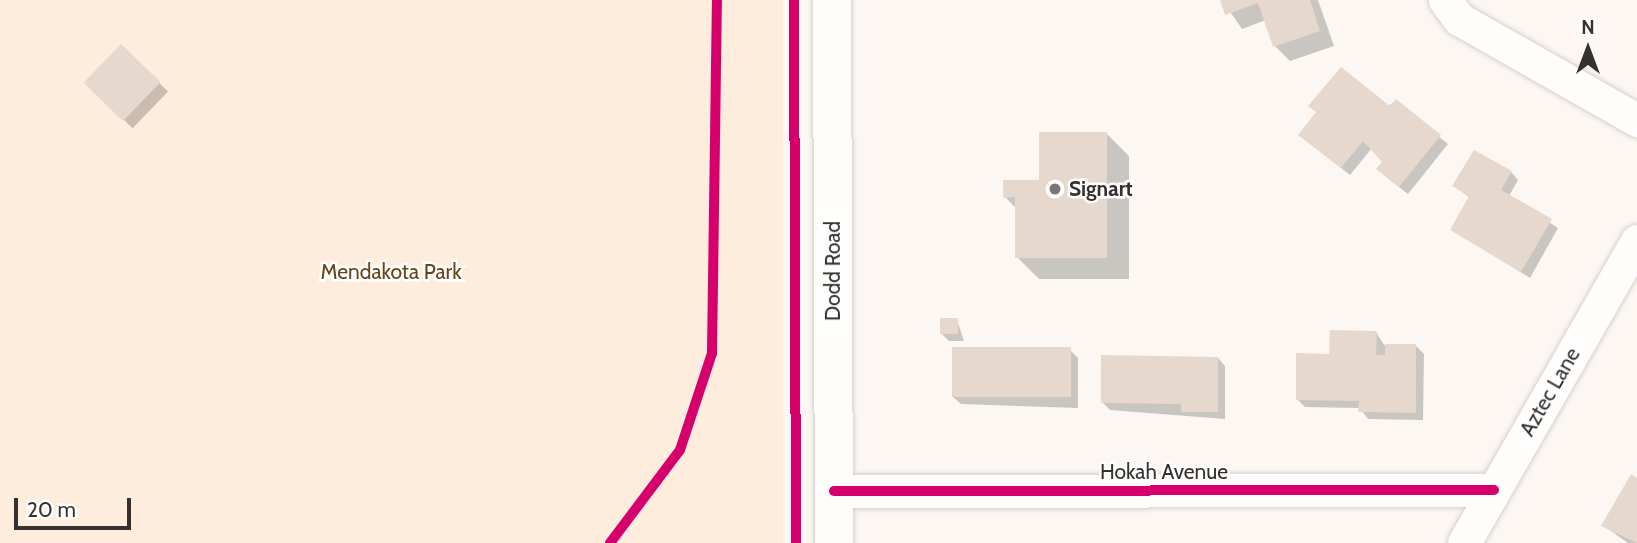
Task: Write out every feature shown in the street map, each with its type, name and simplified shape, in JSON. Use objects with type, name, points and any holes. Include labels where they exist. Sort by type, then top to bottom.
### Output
[{"type":"main road","name":"Dodd Road","points":[[832,0],[834,543]]},
{"type":"street","points":[[1444,0],[1459,19],[1637,120]]},
{"type":"street","name":"Aztec Lane","points":[[1464,543],[1637,241]]},
{"type":"street","name":"Hokah Avenue","points":[[834,491],[1494,491]]},
{"type":"green space","name":"Mendakota Park","points":[[0,0],[783,0],[783,543],[0,543]]},
{"type":"building","points":[[1220,0],[1310,0],[1320,31],[1273,47],[1258,3],[1225,15]]},
{"type":"building","points":[[121,44],[161,82],[123,121],[83,83]]},
{"type":"building","points":[[1341,67],[1390,106],[1396,99],[1441,135],[1399,187],[1376,169],[1382,162],[1363,141],[1341,168],[1298,135],[1316,112],[1308,106]]},
{"type":"building","name":"Signart","points":[[1039,132],[1107,132],[1107,258],[1015,258],[1015,197],[1003,198],[1003,180],[1039,180]]},
{"type":"building","points":[[1474,150],[1512,171],[1501,190],[1552,219],[1521,272],[1450,230],[1469,196],[1452,186]]},
{"type":"building","points":[[940,318],[958,318],[958,334],[940,334]]},
{"type":"building","points":[[1330,330],[1377,331],[1376,355],[1385,355],[1385,344],[1416,344],[1416,413],[1358,412],[1359,401],[1296,400],[1296,353],[1329,354]]},
{"type":"building","points":[[952,347],[1071,347],[1071,397],[952,397]]},
{"type":"building","points":[[1101,355],[1218,357],[1218,412],[1181,412],[1181,404],[1101,403]]},
{"type":"building","points":[[1631,474],[1637,478],[1637,543],[1601,526]]},
{"type":"cycle path","points":[[610,543],[680,450],[712,353],[717,0]]},
{"type":"cycle path","points":[[794,0],[796,543]]},
{"type":"cycle path","points":[[834,491],[1494,490]]},
{"type":"place","name":"Signart","points":[[1055,189]]}]
